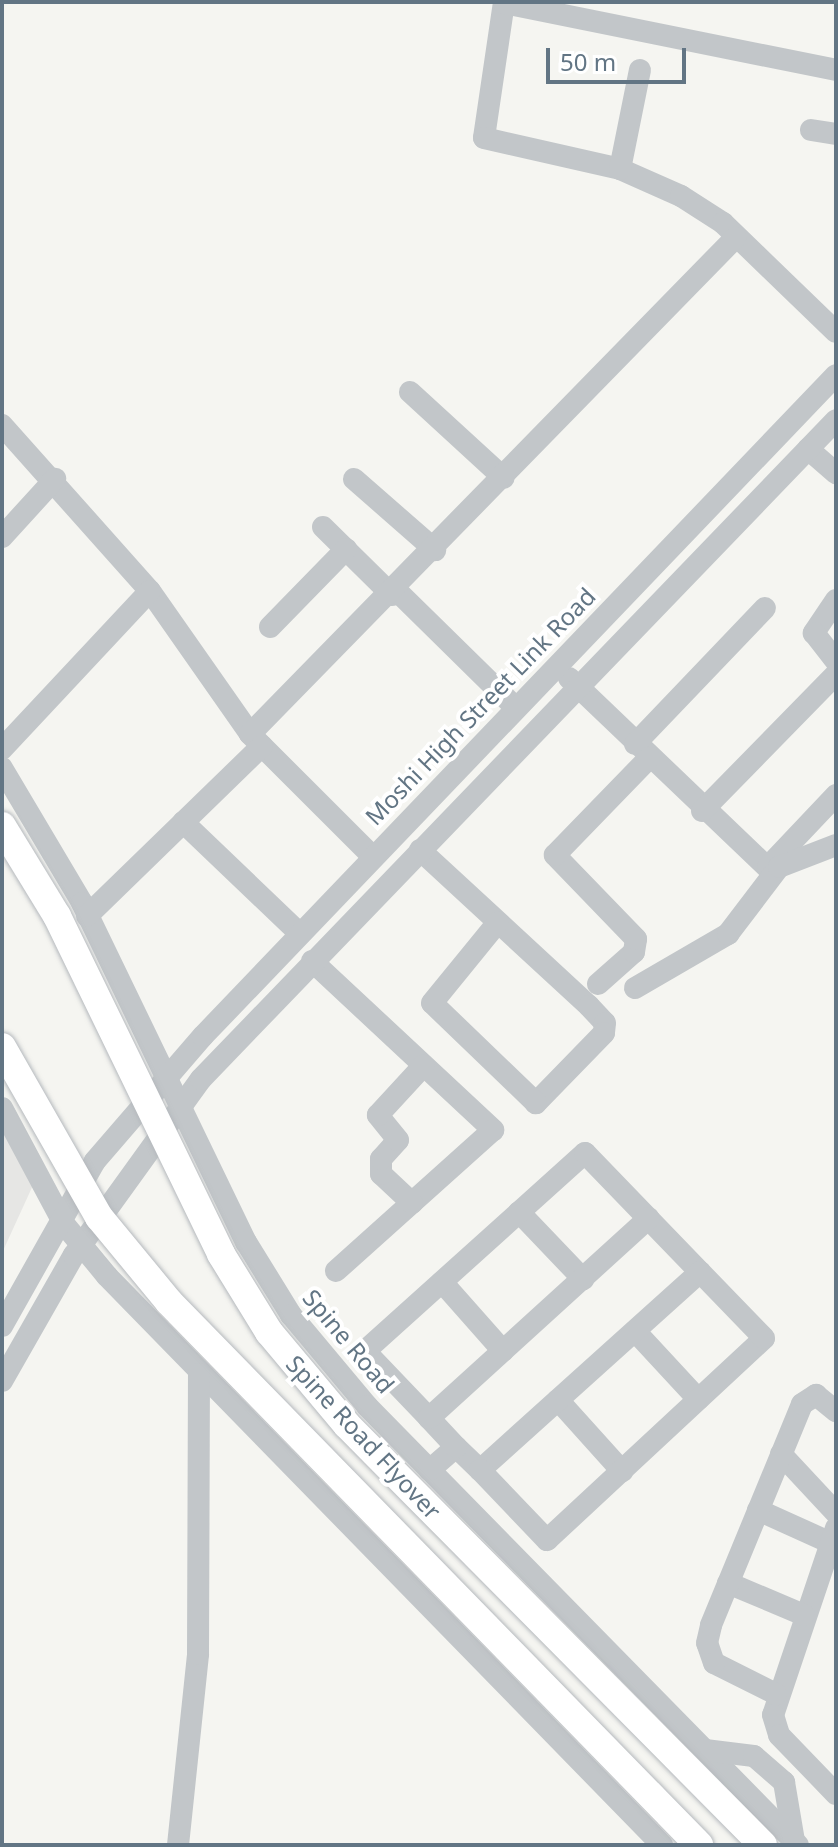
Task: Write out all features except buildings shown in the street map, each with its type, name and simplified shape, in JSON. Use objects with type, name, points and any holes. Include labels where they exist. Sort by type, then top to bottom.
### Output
[{"type":"main road","name":"Spine Road Flyover","points":[[2,826],[57,916],[221,1254],[269,1332],[347,1425],[763,1845]]},
{"type":"main road","name":"Spine Road Flyover","points":[[2,1047],[99,1217],[169,1302],[699,1845]]},
{"type":"street","points":[[836,70],[504,2],[484,138],[620,169],[681,196],[735,238],[836,332]]},
{"type":"street","points":[[620,169],[640,70]]},
{"type":"street","points":[[811,130],[836,134]]},
{"type":"street","points":[[87,916],[183,822],[394,593],[735,238]]},
{"type":"street","name":"Moshi High Street Link Road","points":[[2,1326],[95,1161],[167,1078],[298,932],[836,375]]},
{"type":"street","points":[[410,392],[504,478]]},
{"type":"street","points":[[2,1381],[81,1245],[181,1108],[312,961],[836,420]]},
{"type":"street","points":[[2,425],[55,479],[150,591],[256,740],[372,856]]},
{"type":"street","points":[[808,449],[836,473]]},
{"type":"street","points":[[2,537],[55,479]]},
{"type":"street","points":[[354,479],[435,550]]},
{"type":"street","points":[[323,527],[515,707]]},
{"type":"street","points":[[270,627],[346,549]]},
{"type":"street","points":[[2,749],[150,591]]},
{"type":"street","points":[[836,600],[814,633],[836,661]]},
{"type":"street","points":[[598,984],[634,952],[636,939],[555,855],[765,608]]},
{"type":"street","points":[[556,665],[702,811],[770,871]]},
{"type":"street","points":[[702,811],[835,675]]},
{"type":"street","name":"Spine Road","points":[[2,768],[87,916],[270,1284],[336,1372],[796,1843]]},
{"type":"street","points":[[635,988],[728,934],[770,871],[836,795]]},
{"type":"street","points":[[183,822],[298,932]]},
{"type":"street","points":[[770,871],[836,845]]},
{"type":"street","points":[[420,850],[498,922],[605,1023],[604,1033],[536,1103],[432,1003],[498,922]]},
{"type":"street","points":[[312,961],[493,1130],[336,1271]]},
{"type":"street","points":[[412,1203],[378,1166],[398,1140],[378,1115],[423,1066]]},
{"type":"street","points":[[2,1108],[62,1221],[81,1245],[199,1374],[662,1845]]},
{"type":"street","points":[[585,1153],[649,1218],[764,1338],[547,1540],[365,1351],[585,1153]]},
{"type":"street","points":[[519,1212],[583,1279]]},
{"type":"street","points":[[429,1418],[649,1218]]},
{"type":"street","points":[[480,1470],[700,1272]]},
{"type":"street","points":[[442,1282],[503,1351]]},
{"type":"street","points":[[635,1331],[698,1399]]},
{"type":"street","points":[[178,1845],[198,1654],[199,1374]]},
{"type":"street","points":[[776,1694],[714,1663],[709,1653],[711,1625],[781,1454],[808,1397],[816,1395],[836,1411]]},
{"type":"street","points":[[558,1400],[622,1471]]},
{"type":"street","points":[[430,1470],[456,1447]]},
{"type":"street","points":[[781,1454],[836,1513]]},
{"type":"street","points":[[758,1510],[833,1536],[776,1694],[774,1727],[794,1751],[833,1786]]},
{"type":"street","points":[[728,1583],[804,1615]]},
{"type":"street","points":[[705,1750],[741,1752],[773,1772],[791,1796],[796,1843]]},
{"type":"street","points":[[773,1772],[794,1751]]},
{"type":"shaded area","points":[[2,1110],[39,1172],[2,1253]]}]
